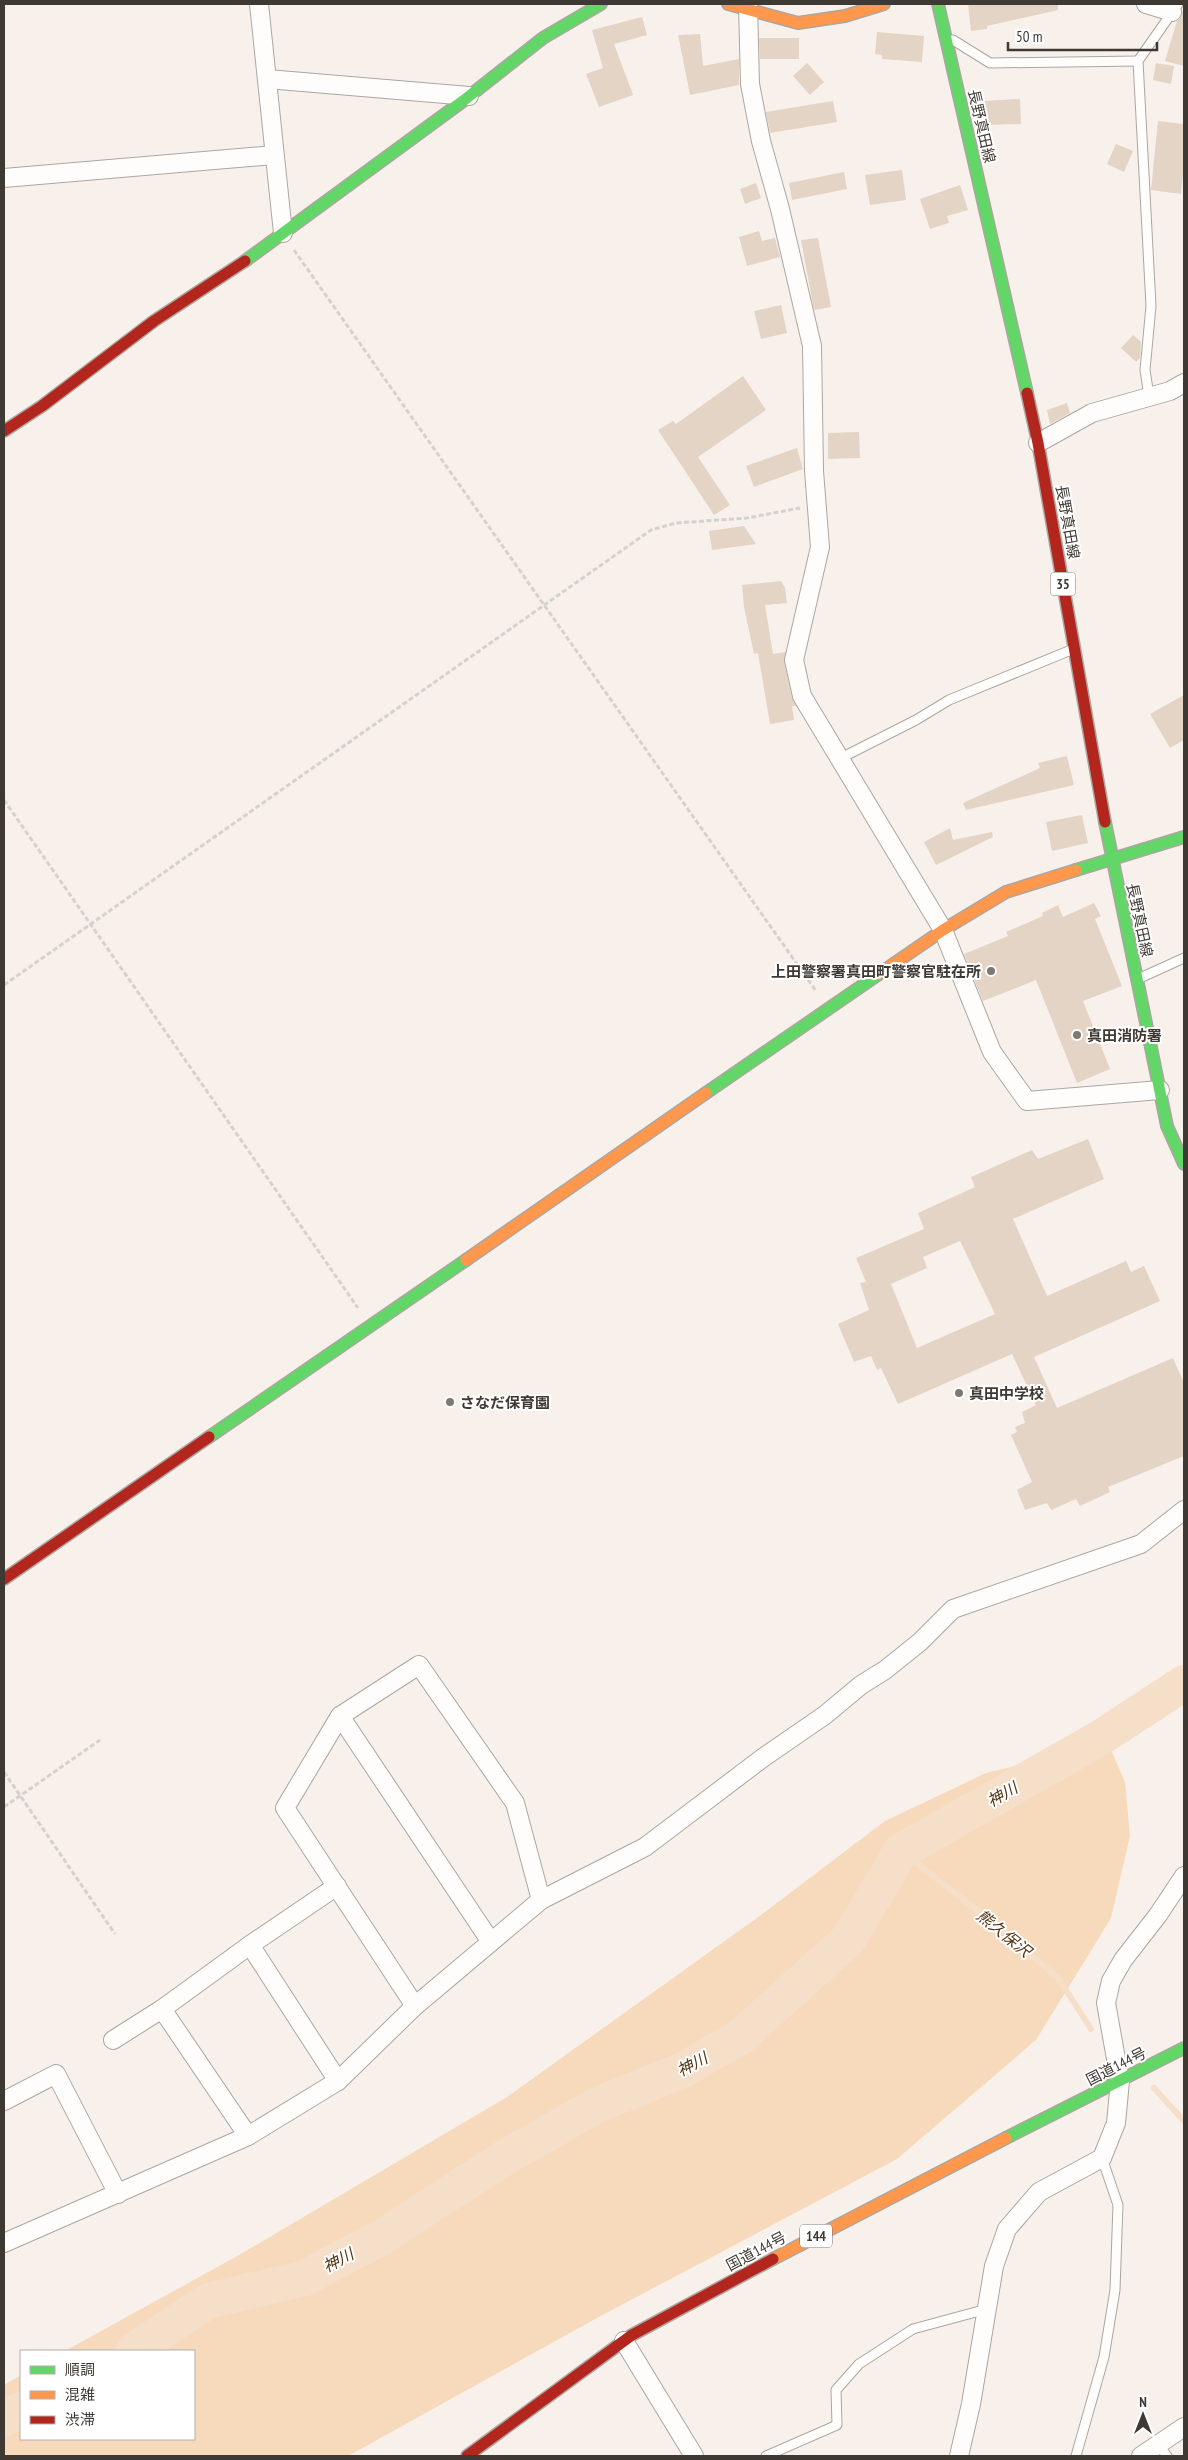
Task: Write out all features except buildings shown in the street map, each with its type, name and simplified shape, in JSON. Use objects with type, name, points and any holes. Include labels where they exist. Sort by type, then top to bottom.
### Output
[{"type":"main road","points":[[4,431],[42,406],[154,321],[217,281],[469,96],[543,38],[601,4]]},
{"type":"main road","points":[[728,4],[747,7],[798,23],[845,16],[884,4]]},
{"type":"main road","name":"長野真田線","points":[[938,4],[1038,443],[1112,858],[1167,1126],[1184,1164]]},
{"type":"main road","points":[[4,1578],[943,930],[1006,892],[1184,837]]},
{"type":"main road","name":"国道144号","points":[[467,2456],[624,2341],[850,2217],[1184,2048]]},
{"type":"street","points":[[259,4],[282,233]]},
{"type":"street","points":[[1146,4],[1175,8]]},
{"type":"street","points":[[747,7],[750,84],[761,141],[780,208],[812,346],[816,501],[820,547],[794,660],[802,696],[838,760],[943,930],[992,1052],[1027,1101],[1160,1090]]},
{"type":"street","points":[[266,79],[469,96]]},
{"type":"street","points":[[4,178],[274,155]]},
{"type":"street","points":[[1038,443],[1092,413],[1170,390],[1184,383]]},
{"type":"street","points":[[4,2243],[248,2136],[338,2081],[416,2006],[541,1900],[645,1846],[764,1757],[825,1715],[861,1685],[885,1670],[920,1642],[953,1609],[1141,1544],[1184,1510]]},
{"type":"street","points":[[416,2006],[285,1808],[340,1716],[419,1665],[514,1803],[541,1900]]},
{"type":"street","points":[[340,1716],[491,1942]]},
{"type":"street","points":[[959,2456],[994,2266],[1007,2229],[1039,2192],[1102,2158],[1116,2124],[1120,2081],[1106,2003],[1111,1981],[1123,1960],[1158,1915],[1184,1876]]},
{"type":"street","points":[[113,2040],[162,2009],[250,1945],[337,1886]]},
{"type":"street","points":[[250,1945],[338,2081]]},
{"type":"street","points":[[162,2009],[248,2136]]},
{"type":"street","points":[[4,2101],[56,2074],[118,2194]]},
{"type":"street","points":[[624,2341],[694,2456]]},
{"type":"street","points":[[1141,2456],[1162,2450],[1184,2427]]},
{"type":"lane","points":[[1149,396],[1145,370],[1151,306],[1138,61],[1175,8]]},
{"type":"lane","points":[[946,36],[990,64],[1138,61]]},
{"type":"lane","points":[[838,760],[916,720],[949,700],[1074,648]]},
{"type":"lane","points":[[1137,979],[1184,958]]},
{"type":"lane","points":[[1076,2456],[1104,2357],[1115,2290],[1118,2205],[1102,2158]]},
{"type":"lane","points":[[766,2456],[837,2424],[836,2390],[859,2364],[912,2329],[987,2309]]},
{"type":"path","points":[[282,233],[545,604],[828,1009]]},
{"type":"path","points":[[4,985],[651,530],[676,523],[747,518],[794,511],[816,501]]},
{"type":"path","points":[[4,800],[370,1325]]},
{"type":"path","points":[[4,1808],[100,1740]]},
{"type":"path","points":[[4,1772],[115,1934]]},
{"type":"shaded area","points":[[1085,1750],[1112,1752],[1125,1782],[1130,1836],[1111,1918],[1036,2040],[897,2159],[597,2318],[348,2456],[4,2456],[4,2385],[20,2376],[20,2440],[195,2440],[195,2350],[67,2350],[239,2255],[507,2097],[761,1915],[885,1821],[986,1773]]},
{"type":"waterway","name":"神川","points":[[134,2350],[208,2301],[305,2278],[382,2237],[504,2158],[597,2105],[681,2071],[740,2037],[848,1940],[901,1851],[1100,1738],[1184,1683]]},
{"type":"waterway","name":"熊久保沢","points":[[901,1851],[1001,1929],[1059,1979],[1091,2029]]},
{"type":"waterway","name":"熊久保沢","points":[[1154,2088],[1184,2121]]},
{"type":"waterway","name":"神川","points":[[4,2419],[20,2411]]},
{"type":"traffic: fast","points":[[245,261],[463,101],[543,38],[601,4]]},
{"type":"traffic: fast","points":[[938,4],[1027,393]]},
{"type":"traffic: fast","points":[[1105,822],[1167,1126],[1184,1164]]},
{"type":"traffic: fast","points":[[1076,870],[1184,837]]},
{"type":"traffic: fast","points":[[706,1093],[879,974]]},
{"type":"traffic: fast","points":[[209,1437],[466,1260]]},
{"type":"traffic: fast","points":[[1006,2138],[1184,2048]]},
{"type":"traffic: slow","points":[[728,4],[798,23],[845,16],[884,4]]},
{"type":"traffic: slow","points":[[879,974],[943,930],[1006,892],[1076,870]]},
{"type":"traffic: slow","points":[[466,1260],[706,1093]]},
{"type":"traffic: slow","points":[[773,2259],[1006,2138]]},
{"type":"traffic: jam","points":[[4,431],[42,406],[154,321],[245,261]]},
{"type":"traffic: jam","points":[[1027,393],[1038,443],[1105,822]]},
{"type":"traffic: jam","points":[[4,1579],[209,1437]]},
{"type":"traffic: jam","points":[[467,2456],[632,2335],[773,2259]]},
{"type":"place","name":"上田警察署真田町警察官駐在所","points":[[991,971]]},
{"type":"place","name":"真田消防署","points":[[1077,1035]]},
{"type":"place","name":"真田中学校","points":[[959,1393]]},
{"type":"place","name":"さなだ保育園","points":[[450,1402]]}]
